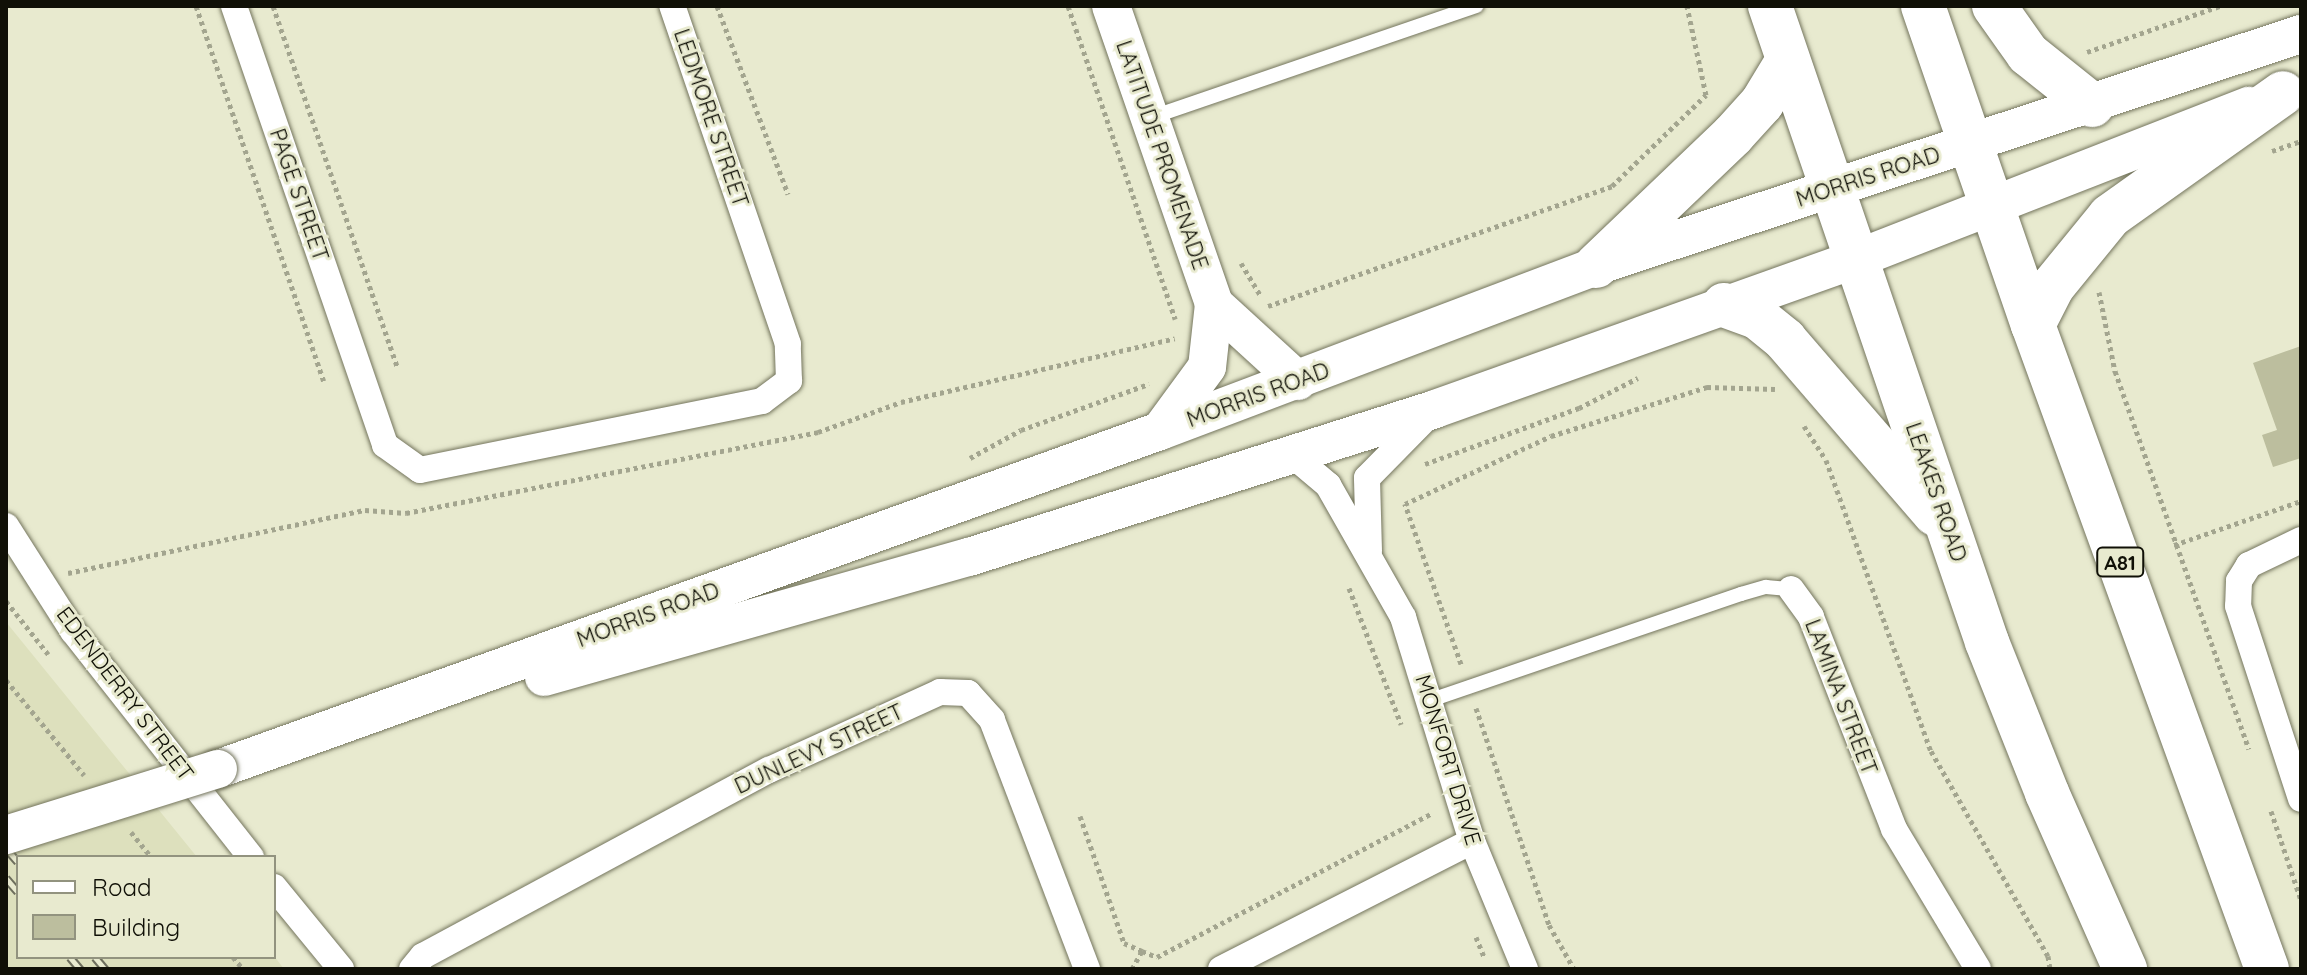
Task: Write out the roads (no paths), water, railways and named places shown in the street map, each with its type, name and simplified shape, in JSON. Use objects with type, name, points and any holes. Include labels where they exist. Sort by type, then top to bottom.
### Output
[{"type":"highway","name":"LEAKES ROAD","points":[[1770,6],[1949,531],[2047,793],[2125,969]]},
{"type":"highway","name":"A81","points":[[1923,6],[1990,206],[2267,969]]},
{"type":"highway","points":[[1994,6],[2028,54],[2092,105]]},
{"type":"highway","points":[[1596,266],[1733,135],[1762,103],[1788,60]]},
{"type":"highway","points":[[2033,325],[2053,286],[2110,216],[2292,90]]},
{"type":"highway","points":[[1724,305],[1757,317],[1785,340],[1949,531]]},
{"type":"street","name":"PAGE STREET","points":[[234,6],[385,445],[420,470],[762,401],[789,381],[788,344],[750,231]]},
{"type":"street","name":"LEDMORE STREET","points":[[672,6],[750,231]]},
{"type":"street","name":"LATITUDE PROMENADE","points":[[1111,6],[1214,304],[1207,367],[1160,431]]},
{"type":"street","name":"MORRIS ROAD","points":[[218,769],[1298,381],[1596,266],[2301,34]]},
{"type":"street","name":"MORRIS ROAD","points":[[6,835],[218,769],[969,557],[1435,409],[1856,259],[2292,90]]},
{"type":"street","name":"LATITUDE PROMENADE","points":[[1214,304],[1298,381]]},
{"type":"street","name":"MONFORT DRIVE","points":[[1369,551],[1367,478],[1435,409]]},
{"type":"street","name":"MONFORT DRIVE","points":[[1290,453],[1328,485],[1369,551],[1403,617],[1431,700],[1461,845],[1525,969]]},
{"type":"street","name":"EDENDERRY STREET","points":[[6,526],[73,631],[249,855]]},
{"type":"street","points":[[2301,540],[2249,565],[2239,581],[2238,606],[2301,799]]},
{"type":"street","name":"LAMINA STREET","points":[[1791,589],[1811,617],[1894,829],[1978,969]]},
{"type":"street","name":"DUNLEVY STREET","points":[[412,969],[423,956],[769,770],[940,692],[968,693],[992,720],[1087,969]]},
{"type":"street","points":[[1221,969],[1461,845]]},
{"type":"street","points":[[276,889],[341,969]]},
{"type":"lane","points":[[1148,118],[1477,6]]},
{"type":"lane","name":"LAMINA STREET","points":[[1431,700],[1741,594],[1766,587],[1791,589]]},
{"type":"railway","points":[[6,848],[16,860]]},
{"type":"railway","points":[[6,878],[16,890]]},
{"type":"railway","points":[[72,959],[80,969]]},
{"type":"railway","points":[[97,959],[105,969]]}]
